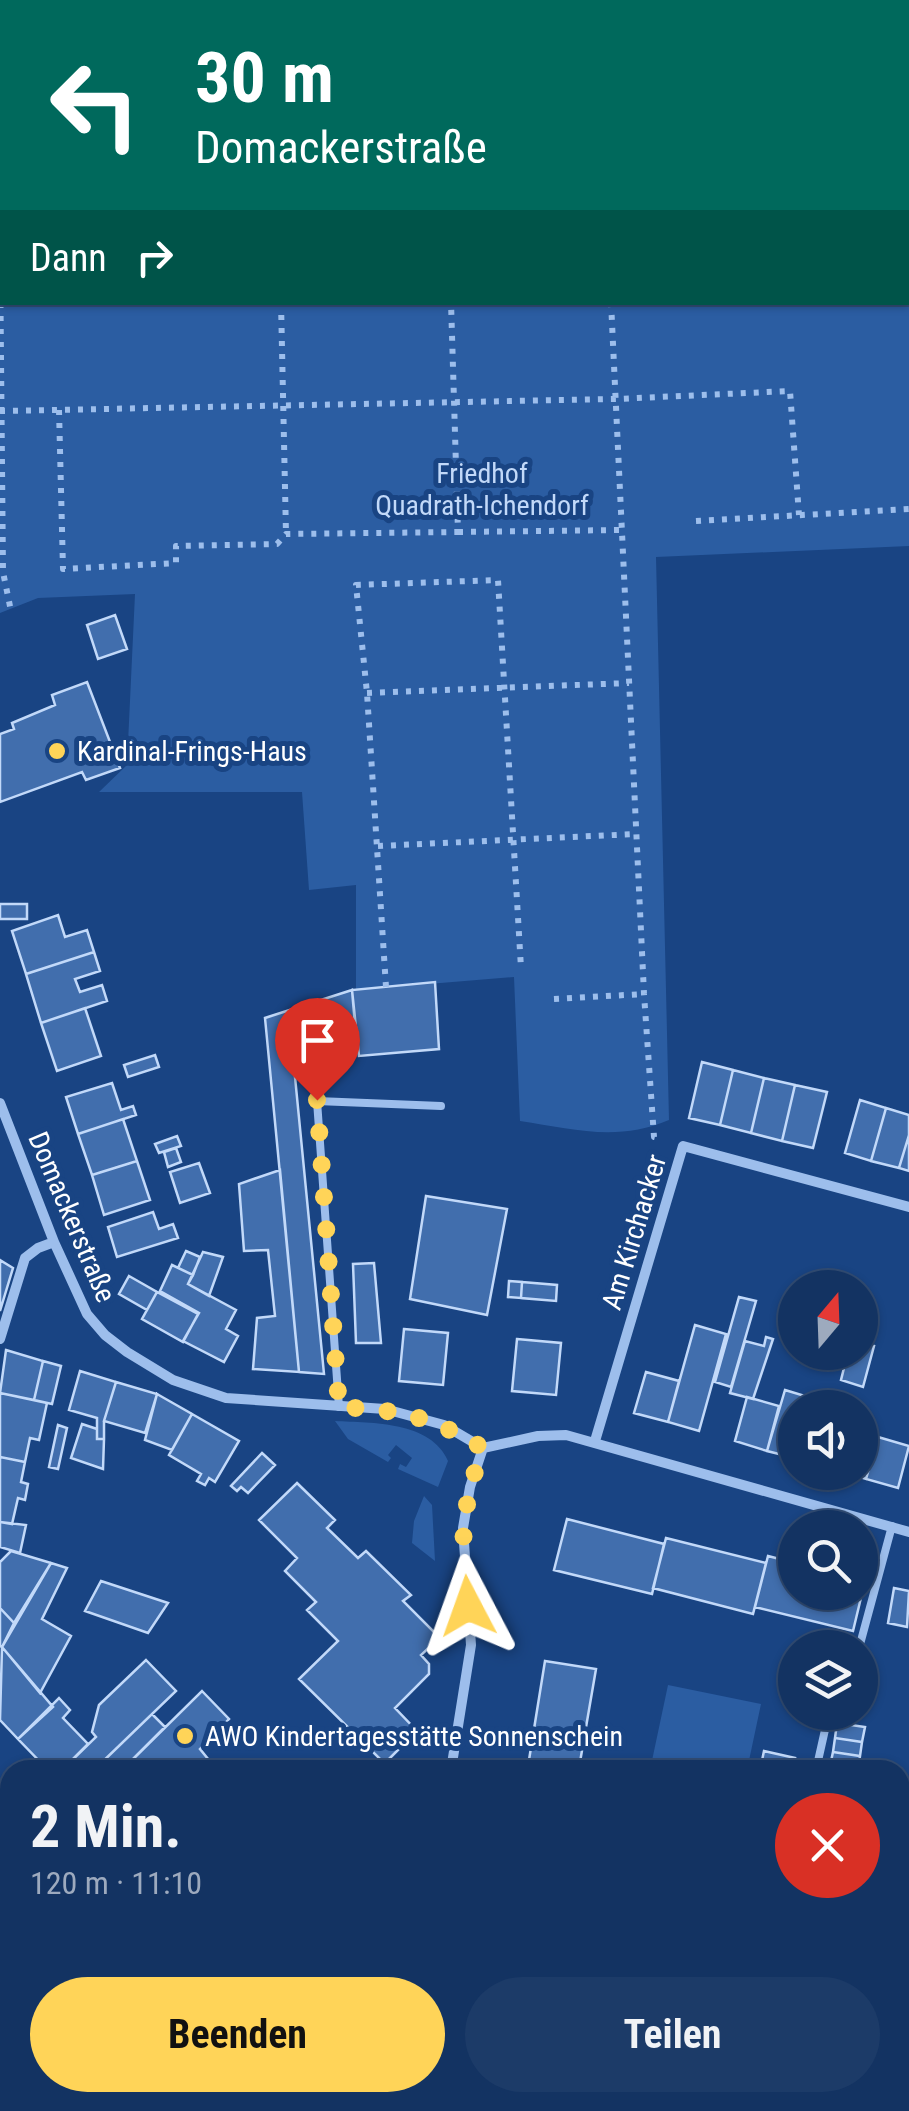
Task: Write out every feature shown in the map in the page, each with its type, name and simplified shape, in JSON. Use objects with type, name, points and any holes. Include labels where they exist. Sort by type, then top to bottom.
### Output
[{"type":"street","name":"Domackerstraße","points":[[0,1103],[54,1242],[87,1314],[105,1335],[147,1366],[173,1380],[226,1398],[385,1409],[415,1415],[444,1425],[483,1448]]},
{"type":"street","name":"Am Kirchacker","points":[[595,1440],[683,1146],[909,1206]]},
{"type":"street","points":[[0,1339],[25,1258],[54,1242]]},
{"type":"street","points":[[453,1760],[472,1645],[463,1528],[470,1487],[483,1448],[538,1436],[595,1440],[909,1532]]},
{"type":"lane","points":[[339,1407],[317,1100],[441,1106]]},
{"type":"lane","points":[[864,1630],[892,1526]]},
{"type":"lane","points":[[818,1760],[825,1730]]},
{"type":"path","points":[[1,305],[2,572],[11,611]]},
{"type":"path","points":[[59,410],[63,569],[176,563],[176,546],[277,544],[286,534],[281,305]]},
{"type":"path","points":[[451,305],[458,532]]},
{"type":"path","points":[[611,305],[654,1136],[683,1146]]},
{"type":"path","points":[[1,411],[616,399],[790,391],[799,515]]},
{"type":"path","points":[[696,521],[909,508]]},
{"type":"path","points":[[286,534],[622,530]]},
{"type":"path","points":[[386,987],[356,585],[498,580],[520,968]]},
{"type":"path","points":[[367,693],[629,682]]},
{"type":"path","points":[[378,846],[636,834]]},
{"type":"path","points":[[554,999],[644,994]]},
{"type":"green space","name":"Friedhof Quadrath-Ichendorf","points":[[0,305],[909,305],[909,546],[656,557],[669,1120],[650,1127],[613,1132],[520,1121],[514,977],[356,990],[356,885],[309,890],[302,792],[99,792],[127,765],[135,594],[38,598],[0,613]]},
{"type":"green space","points":[[335,1421],[399,1427],[428,1438],[448,1461],[438,1487],[398,1469],[400,1464],[406,1467],[412,1458],[396,1445],[388,1462],[348,1439]]},
{"type":"green space","points":[[424,1496],[432,1505],[435,1561],[412,1543],[414,1521]]},
{"type":"green space","points":[[668,1685],[761,1704],[749,1760],[652,1760]]},
{"type":"building","points":[[115,615],[127,649],[98,659],[87,625]]},
{"type":"building","name":"Kardinal-Frings-Haus","points":[[87,682],[120,768],[86,780],[82,772],[0,802],[0,734],[14,729],[12,723],[55,705],[52,695]]},
{"type":"building","points":[[0,904],[27,904],[27,919],[0,919]]},
{"type":"building","points":[[58,915],[65,937],[87,930],[94,952],[26,974],[12,931]]},
{"type":"building","points":[[94,952],[100,971],[75,979],[80,992],[102,985],[107,1001],[41,1023],[26,974]]},
{"type":"building","points":[[435,982],[439,1049],[359,1056],[352,990]]},
{"type":"building","points":[[352,990],[355,1025],[292,1046],[324,1374],[299,1372],[265,1018]]},
{"type":"building","points":[[85,1008],[101,1056],[57,1071],[41,1023]]},
{"type":"building","points":[[155,1055],[159,1067],[128,1077],[124,1065]]},
{"type":"building","points":[[702,1062],[733,1070],[720,1125],[689,1118]]},
{"type":"building","points":[[733,1070],[764,1078],[751,1133],[720,1125]]},
{"type":"building","points":[[764,1078],[795,1085],[782,1141],[751,1133]]},
{"type":"building","points":[[112,1083],[121,1110],[133,1106],[136,1115],[78,1134],[66,1097]]},
{"type":"building","points":[[795,1085],[827,1092],[813,1148],[782,1141]]},
{"type":"building","points":[[860,1100],[886,1108],[871,1161],[845,1153]]},
{"type":"building","points":[[886,1108],[909,1115],[909,1135],[899,1168],[871,1161]]},
{"type":"building","points":[[123,1119],[137,1161],[92,1175],[78,1134]]},
{"type":"building","points":[[909,1135],[909,1171],[899,1168]]},
{"type":"building","points":[[177,1136],[181,1146],[159,1153],[155,1144]]},
{"type":"building","points":[[176,1148],[181,1162],[168,1167],[164,1152]]},
{"type":"building","points":[[137,1161],[150,1200],[104,1215],[92,1175]]},
{"type":"building","points":[[199,1163],[210,1193],[180,1203],[170,1172]]},
{"type":"building","points":[[280,1170],[299,1372],[253,1369],[257,1318],[275,1316],[268,1250],[244,1251],[239,1184]]},
{"type":"building","points":[[426,1196],[507,1209],[487,1315],[410,1299]]},
{"type":"building","points":[[153,1212],[159,1229],[173,1224],[178,1238],[117,1257],[108,1227]]},
{"type":"building","points":[[186,1251],[200,1257],[193,1275],[178,1268]]},
{"type":"building","points":[[203,1252],[223,1257],[209,1296],[188,1284]]},
{"type":"building","points":[[0,1260],[13,1268],[0,1311]]},
{"type":"building","points":[[374,1263],[381,1343],[356,1343],[353,1264]]},
{"type":"building","points":[[172,1265],[193,1275],[188,1284],[236,1310],[226,1329],[238,1336],[224,1362],[183,1341],[199,1313],[160,1291]]},
{"type":"building","points":[[129,1276],[157,1292],[147,1310],[119,1294]]},
{"type":"building","points":[[509,1281],[522,1282],[521,1298],[508,1297]]},
{"type":"building","points":[[522,1282],[557,1285],[556,1301],[521,1298]]},
{"type":"building","points":[[157,1292],[198,1314],[183,1342],[142,1319]]},
{"type":"building","points":[[739,1297],[756,1301],[731,1387],[715,1382]]},
{"type":"building","points":[[695,1325],[726,1334],[699,1431],[668,1422]]},
{"type":"building","points":[[404,1329],[448,1333],[443,1385],[399,1381]]},
{"type":"building","points":[[766,1337],[773,1339],[753,1399],[730,1393],[745,1341],[764,1346]]},
{"type":"building","points":[[517,1339],[561,1343],[556,1395],[512,1391]]},
{"type":"building","points":[[6,1350],[43,1361],[34,1400],[0,1393]]},
{"type":"building","points":[[43,1361],[61,1366],[52,1404],[34,1400]]},
{"type":"building","points":[[844,1370],[868,1370],[863,1387],[841,1380]]},
{"type":"building","points":[[80,1371],[116,1382],[104,1421],[104,1439],[97,1439],[97,1418],[69,1410]]},
{"type":"building","points":[[646,1372],[679,1381],[668,1422],[634,1413]]},
{"type":"building","points":[[116,1382],[157,1394],[145,1433],[104,1421]]},
{"type":"building","points":[[0,1393],[47,1403],[39,1440],[30,1438],[25,1462],[0,1457]]},
{"type":"building","points":[[157,1394],[192,1414],[172,1450],[145,1440]]},
{"type":"building","points":[[747,1397],[778,1406],[767,1451],[735,1441]]},
{"type":"building","points":[[192,1414],[239,1441],[215,1482],[209,1478],[205,1485],[197,1481],[201,1474],[169,1455]]},
{"type":"building","points":[[778,1414],[778,1454],[767,1451]]},
{"type":"building","points":[[82,1424],[97,1429],[97,1439],[104,1439],[103,1469],[71,1458]]},
{"type":"building","points":[[58,1425],[67,1428],[58,1469],[49,1467]]},
{"type":"building","points":[[878,1437],[909,1446],[898,1488],[878,1482]]},
{"type":"building","points":[[262,1453],[275,1465],[248,1493],[241,1487],[237,1491],[231,1486]]},
{"type":"building","points":[[0,1457],[25,1462],[21,1482],[28,1484],[25,1500],[18,1498],[12,1524],[0,1522]]},
{"type":"building","points":[[297,1483],[335,1520],[327,1528],[358,1558],[366,1551],[411,1595],[403,1601],[435,1633],[434,1643],[421,1655],[429,1664],[429,1674],[395,1708],[417,1731],[389,1759],[381,1760],[299,1679],[338,1641],[307,1610],[316,1602],[285,1571],[297,1558],[259,1520]]},
{"type":"building","points":[[567,1519],[664,1544],[652,1594],[554,1570]]},
{"type":"building","points":[[0,1522],[26,1525],[20,1553],[0,1547]]},
{"type":"building","points":[[666,1538],[766,1563],[753,1614],[653,1588]]},
{"type":"building","points":[[11,1551],[51,1563],[14,1623],[0,1608],[0,1562]]},
{"type":"building","points":[[768,1556],[778,1559],[778,1610],[858,1610],[853,1630],[849,1630],[755,1607]]},
{"type":"building","points":[[51,1563],[67,1568],[42,1619],[71,1636],[40,1693],[2,1647]]},
{"type":"building","points":[[101,1581],[168,1603],[148,1633],[85,1611]]},
{"type":"building","points":[[894,1588],[909,1591],[907,1627],[888,1623]]},
{"type":"building","points":[[0,1608],[14,1623],[2,1647],[0,1646]]},
{"type":"building","points":[[2,1647],[53,1707],[18,1739],[0,1720]]},
{"type":"building","points":[[146,1660],[176,1691],[104,1760],[72,1760],[96,1737],[92,1732],[99,1705]]},
{"type":"building","points":[[545,1661],[596,1669],[580,1760],[529,1760]]},
{"type":"building","name":"AWO Kindertagesstätte Sonnenschein","points":[[202,1691],[229,1719],[200,1749],[209,1760],[132,1760]]},
{"type":"building","points":[[59,1698],[70,1710],[63,1718],[88,1744],[72,1760],[38,1760],[18,1739]]},
{"type":"building","points":[[152,1714],[165,1727],[132,1760],[104,1760]]},
{"type":"building","points":[[836,1730],[864,1730],[862,1742],[835,1738]]},
{"type":"building","points":[[835,1738],[862,1742],[860,1756],[833,1752]]},
{"type":"building","points":[[764,1751],[795,1758],[794,1760],[762,1760]]},
{"type":"building","points":[[833,1752],[860,1756],[859,1760],[831,1760]]},
{"type":"place","name":"Kardinal-Frings-Haus","points":[[57,751]]},
{"type":"place","name":"AWO Kindertagesstätte Sonnenschein","points":[[185,1736]]},
{"type":"route","points":[[317,1100],[339,1407],[415,1415],[444,1425],[483,1448],[470,1487],[463,1528],[468,1606]]}]
